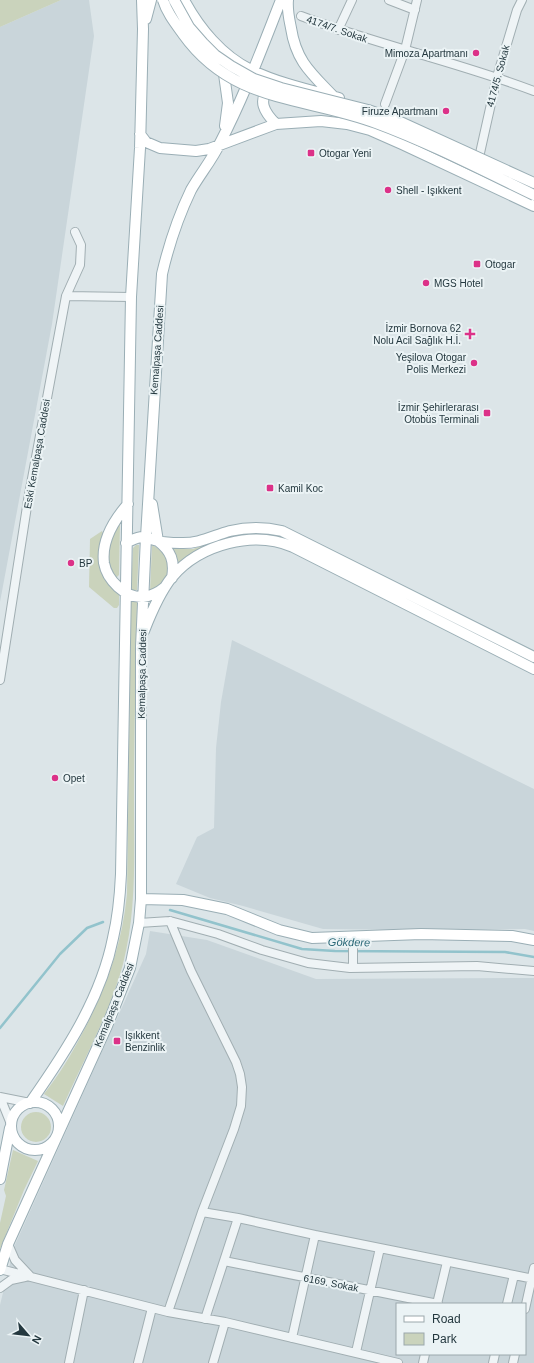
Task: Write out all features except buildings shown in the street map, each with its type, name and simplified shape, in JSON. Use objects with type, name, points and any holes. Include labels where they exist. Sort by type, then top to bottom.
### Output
[{"type":"main road","name":"Kemalpaşa Caddesi","points":[[11,1124],[17,1110],[30,1102],[72,1039],[85,1014],[102,978],[113,939],[120,899],[125,591],[128,504],[130,297],[140,134],[143,29],[142,0]]},
{"type":"main road","points":[[143,29],[151,0]]},
{"type":"main road","points":[[174,0],[189,28],[203,43],[231,66],[254,78],[280,88],[368,110],[396,120],[534,183]]},
{"type":"main road","points":[[184,0],[198,22],[209,35],[230,56],[253,71],[289,84],[372,106],[394,114],[534,178]]},
{"type":"main road","name":"Kemalpaşa Caddesi","points":[[0,1269],[8,1244],[107,1026],[130,968],[139,922],[141,899],[141,647],[149,483],[162,274],[172,235],[179,217],[191,190],[219,146],[240,103],[281,0]]},
{"type":"main road","points":[[288,0],[288,14],[293,42],[298,55],[332,96]]},
{"type":"main road","points":[[163,3],[188,41],[209,63],[230,78],[260,92],[374,122],[400,132],[534,194]]},
{"type":"main road","points":[[209,35],[221,60],[227,93],[226,119],[219,146]]},
{"type":"main road","points":[[276,124],[264,110],[263,104],[266,94],[269,88],[275,84],[289,84]]},
{"type":"main road","points":[[140,134],[146,142],[169,150],[204,150],[219,146],[276,124],[321,121],[337,122],[357,126],[404,145],[534,206]]},
{"type":"main road","points":[[141,647],[147,624],[169,582],[174,567],[171,556],[166,547],[158,541],[149,483]]},
{"type":"main road","points":[[128,504],[115,520],[109,532],[105,548],[104,562],[108,575],[117,586],[125,591],[143,597],[158,592],[193,559],[221,546],[248,540],[280,542],[293,547],[534,669]]},
{"type":"main road","points":[[126,543],[138,538],[146,537],[170,543],[195,543],[233,530],[266,528],[282,531],[534,657]]},
{"type":"main road","points":[[141,899],[183,900],[226,910],[279,930],[312,938],[421,934],[512,936],[534,940]]},
{"type":"main road","points":[[11,1124],[15,1139],[26,1149],[41,1150],[54,1142],[59,1128],[56,1114],[45,1104],[30,1102]]},
{"type":"main road","points":[[0,1179],[11,1124]]},
{"type":"street","points":[[338,30],[352,0]]},
{"type":"street","points":[[389,0],[415,10]]},
{"type":"street","points":[[385,104],[405,50],[417,0]]},
{"type":"street","name":"4174/5. Sokak","points":[[480,153],[497,77],[517,10],[522,0]]},
{"type":"street","name":"4174/7. Sokak","points":[[301,16],[377,43],[497,77],[534,91]]},
{"type":"street","name":"Eski Kemalpaşa Caddesi","points":[[0,680],[28,500],[66,296],[80,265],[81,245],[75,232]]},
{"type":"street","points":[[66,296],[130,297]]},
{"type":"street","points":[[139,922],[170,922],[218,934],[262,950],[308,963],[352,968],[477,966],[534,971]]},
{"type":"street","points":[[168,1312],[202,1212],[234,1129],[241,1106],[242,1087],[236,1062],[191,971],[170,922]]},
{"type":"street","points":[[352,968],[353,936]]},
{"type":"street","points":[[0,1097],[30,1102]]},
{"type":"street","points":[[0,1097],[11,1124]]},
{"type":"street","points":[[202,1212],[238,1218],[533,1279]]},
{"type":"street","points":[[205,1319],[238,1218]]},
{"type":"street","points":[[292,1338],[315,1235]]},
{"type":"street","points":[[8,1244],[15,1260],[30,1276]]},
{"type":"street","points":[[356,1352],[380,1248]]},
{"type":"street","name":"6169. Sokak","points":[[224,1261],[432,1303]]},
{"type":"street","points":[[437,1303],[448,1262]]},
{"type":"street","points":[[526,1305],[533,1279],[534,1268]]},
{"type":"street","points":[[0,1269],[168,1312],[225,1322],[398,1363]]},
{"type":"street","points":[[507,1303],[514,1275]]},
{"type":"street","points":[[0,1288],[11,1280],[30,1276]]},
{"type":"street","points":[[68,1363],[84,1290]]},
{"type":"street","points":[[138,1363],[152,1308]]},
{"type":"street","points":[[213,1363],[225,1322]]},
{"type":"shaded area","points":[[61,0],[89,0],[94,36],[52,324],[0,602],[0,27]]},
{"type":"shaded area","points":[[232,640],[534,789],[534,931],[525,929],[323,929],[210,898],[176,884],[197,837],[214,828],[216,748],[221,702]]},
{"type":"shaded area","points":[[150,931],[207,940],[316,979],[534,978],[534,1363],[0,1363],[0,1305],[14,1247],[146,954]]},
{"type":"green space","points":[[0,0],[61,0],[0,27]]},
{"type":"green space","points":[[117,522],[120,522],[119,575],[114,578],[111,574],[107,553]]},
{"type":"green space","points":[[102,531],[105,537],[102,550],[119,593],[119,605],[117,608],[114,608],[89,587],[90,539]]},
{"type":"green space","points":[[136,545],[139,545],[137,590],[131,590],[133,548]]},
{"type":"green space","points":[[152,545],[162,552],[165,557],[168,574],[159,587],[150,592]]},
{"type":"green space","points":[[204,545],[205,547],[179,564],[176,561],[174,549],[193,549]]},
{"type":"green space","points":[[131,602],[137,602],[134,750],[134,882],[131,923],[118,982],[96,1036],[63,1106],[44,1094],[74,1050],[91,1017],[112,966],[125,913],[127,894]]},
{"type":"green space","points":[[36,1112],[47,1116],[51,1127],[47,1138],[36,1142],[25,1138],[21,1127],[25,1116]]},
{"type":"green space","points":[[13,1150],[38,1161],[24,1190],[0,1249],[0,1223],[6,1196],[4,1190]]},
{"type":"waterway","name":"Gökdere","points":[[170,910],[302,949],[335,951],[505,952],[534,957]]},
{"type":"waterway","name":"Gökdere","points":[[0,1028],[60,954],[87,928],[103,922]]},
{"type":"place","name":"Mimoza Apartmanı","points":[[476,53]]},
{"type":"place","name":"Firuze Apartmanı","points":[[446,111]]},
{"type":"place","name":"Otogar Yeni","points":[[311,153]]},
{"type":"place","name":"Shell - Işıkkent","points":[[388,190]]},
{"type":"place","name":"Otogar","points":[[477,264]]},
{"type":"place","name":"MGS Hotel","points":[[426,283]]},
{"type":"place","name":"İzmir Bornova 62 Nolu Acil Sağlık H.İ.","points":[[470,334]]},
{"type":"place","name":"Yeşilova Otogar Polis Merkezi","points":[[474,363]]},
{"type":"place","name":"İzmir Şehirlerarası Otobüs Terminali","points":[[487,413]]},
{"type":"place","name":"Kamil Koc","points":[[270,488]]},
{"type":"place","name":"BP","points":[[71,563]]},
{"type":"place","name":"Opet","points":[[55,778]]},
{"type":"place","name":"Işıkkent Benzinlik","points":[[117,1041]]}]
